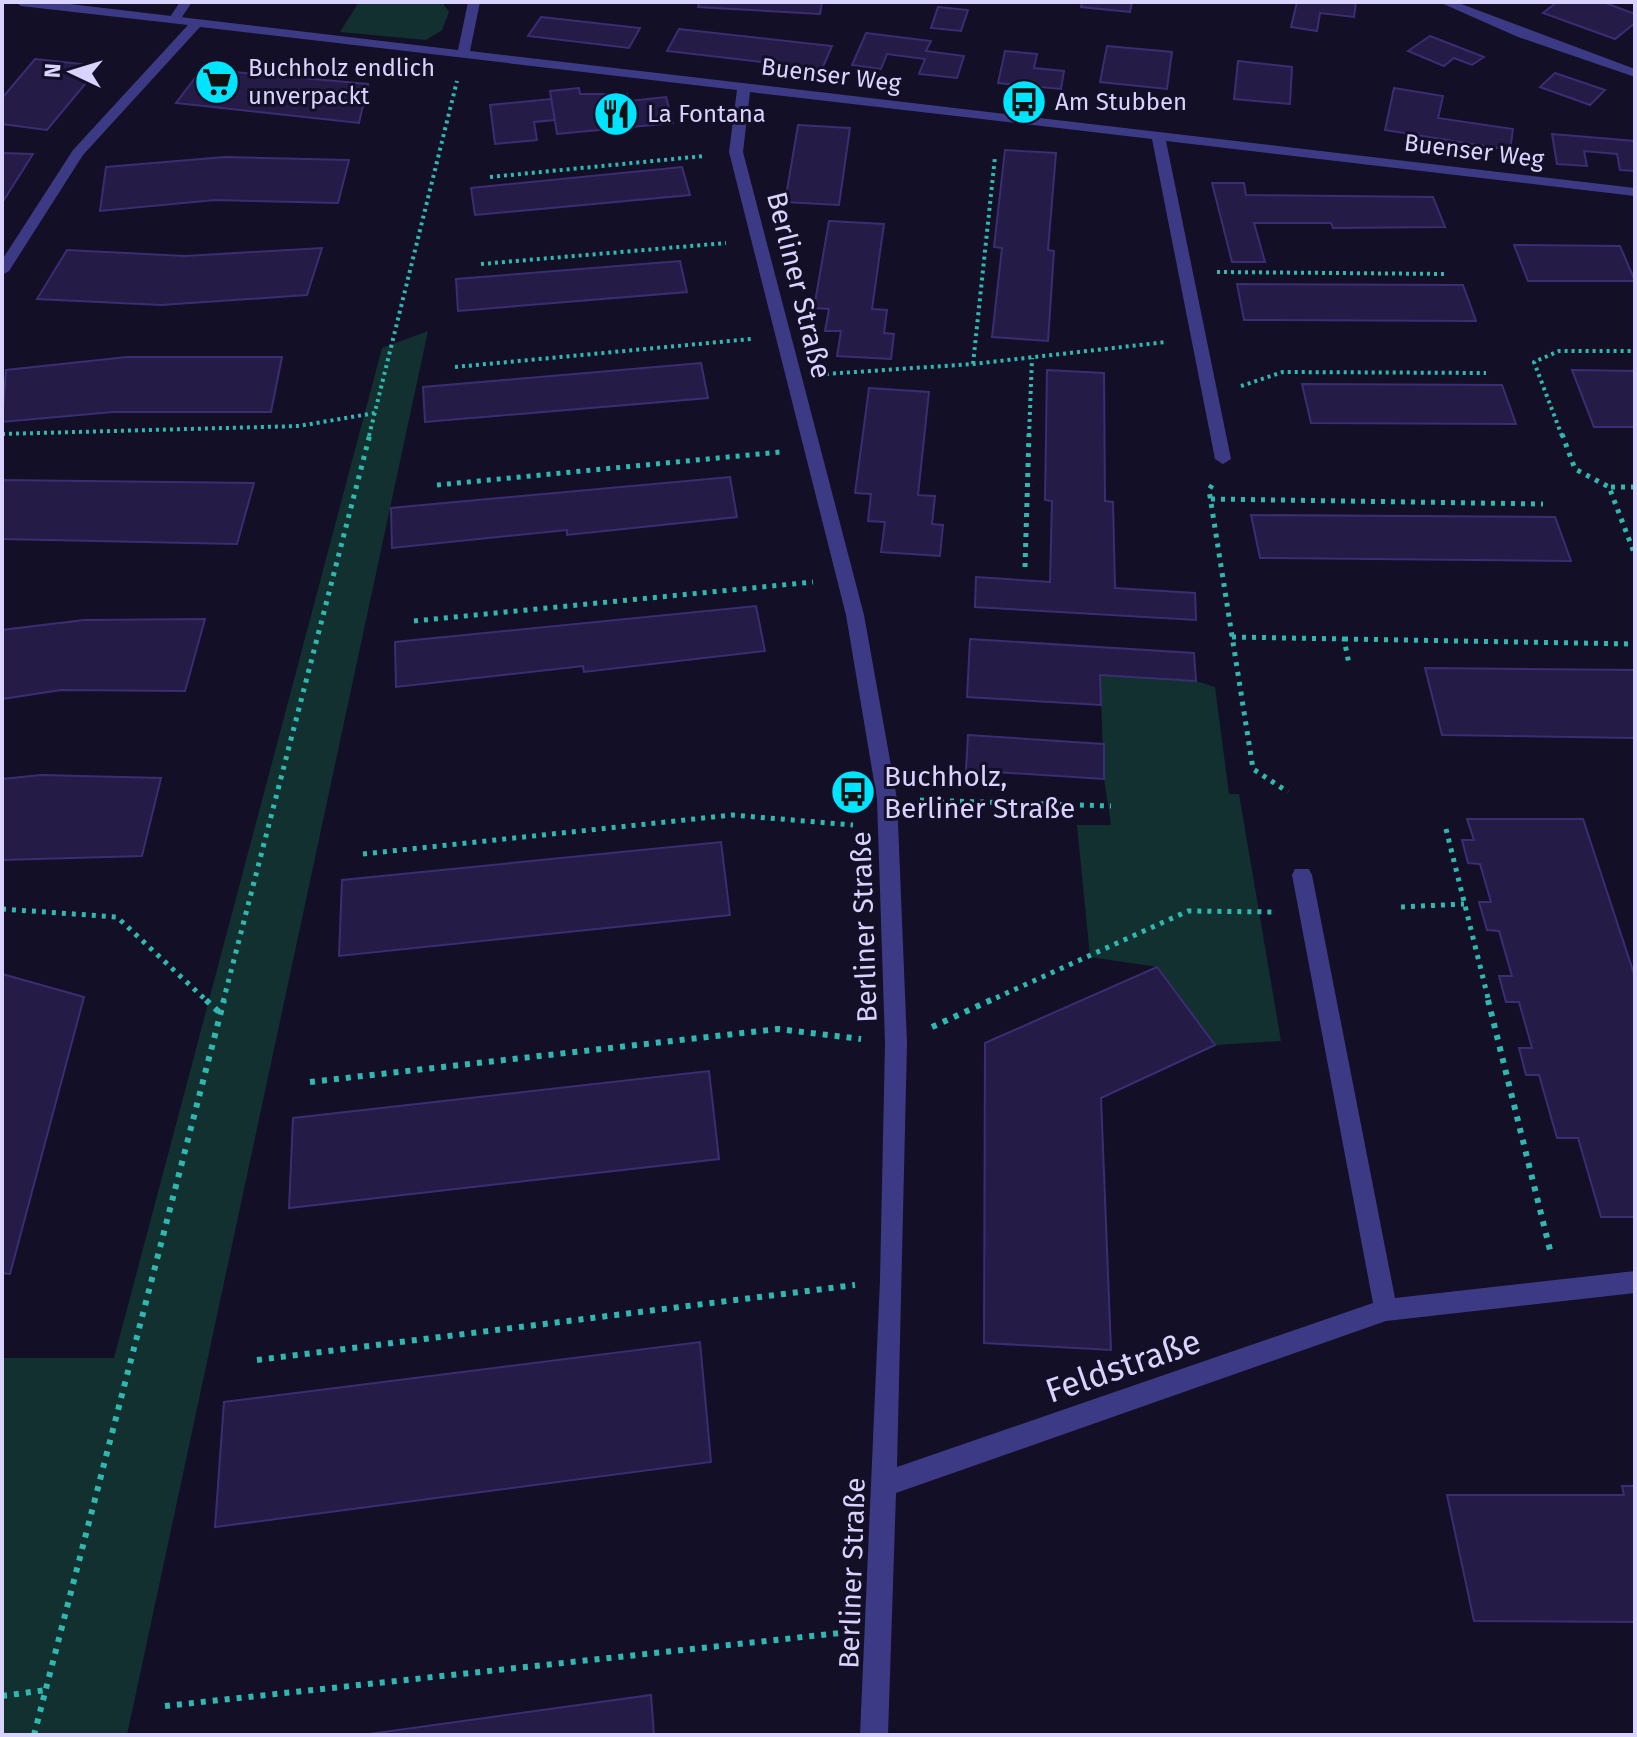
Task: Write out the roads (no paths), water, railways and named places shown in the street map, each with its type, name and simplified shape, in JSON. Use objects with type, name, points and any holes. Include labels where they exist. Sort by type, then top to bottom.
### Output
[{"type":"street","name":"Buenser Weg","points":[[21,2],[1635,192]]},
{"type":"street","points":[[174,20],[186,2]]},
{"type":"street","points":[[463,55],[474,2]]},
{"type":"street","points":[[1445,2],[1523,34],[1635,73]]},
{"type":"street","points":[[2,271],[78,153],[197,23]]},
{"type":"street","name":"Berliner Straße","points":[[744,87],[736,152],[846,578],[890,829],[896,1043],[892,1280],[874,1735]]},
{"type":"street","points":[[1158,136],[1223,459]]},
{"type":"street","points":[[1302,875],[1386,1310]]},
{"type":"street","name":"Feldstraße","points":[[883,1485],[1386,1310],[1635,1282]]},
{"type":"place","name":"Buchholz endlich unverpackt","points":[[217,82]]},
{"type":"place","name":"Am Stubben","points":[[1024,102]]},
{"type":"place","name":"La Fontana","points":[[616,114]]},
{"type":"place","name":"Buchholz, Berliner Straße","points":[[853,792]]}]
